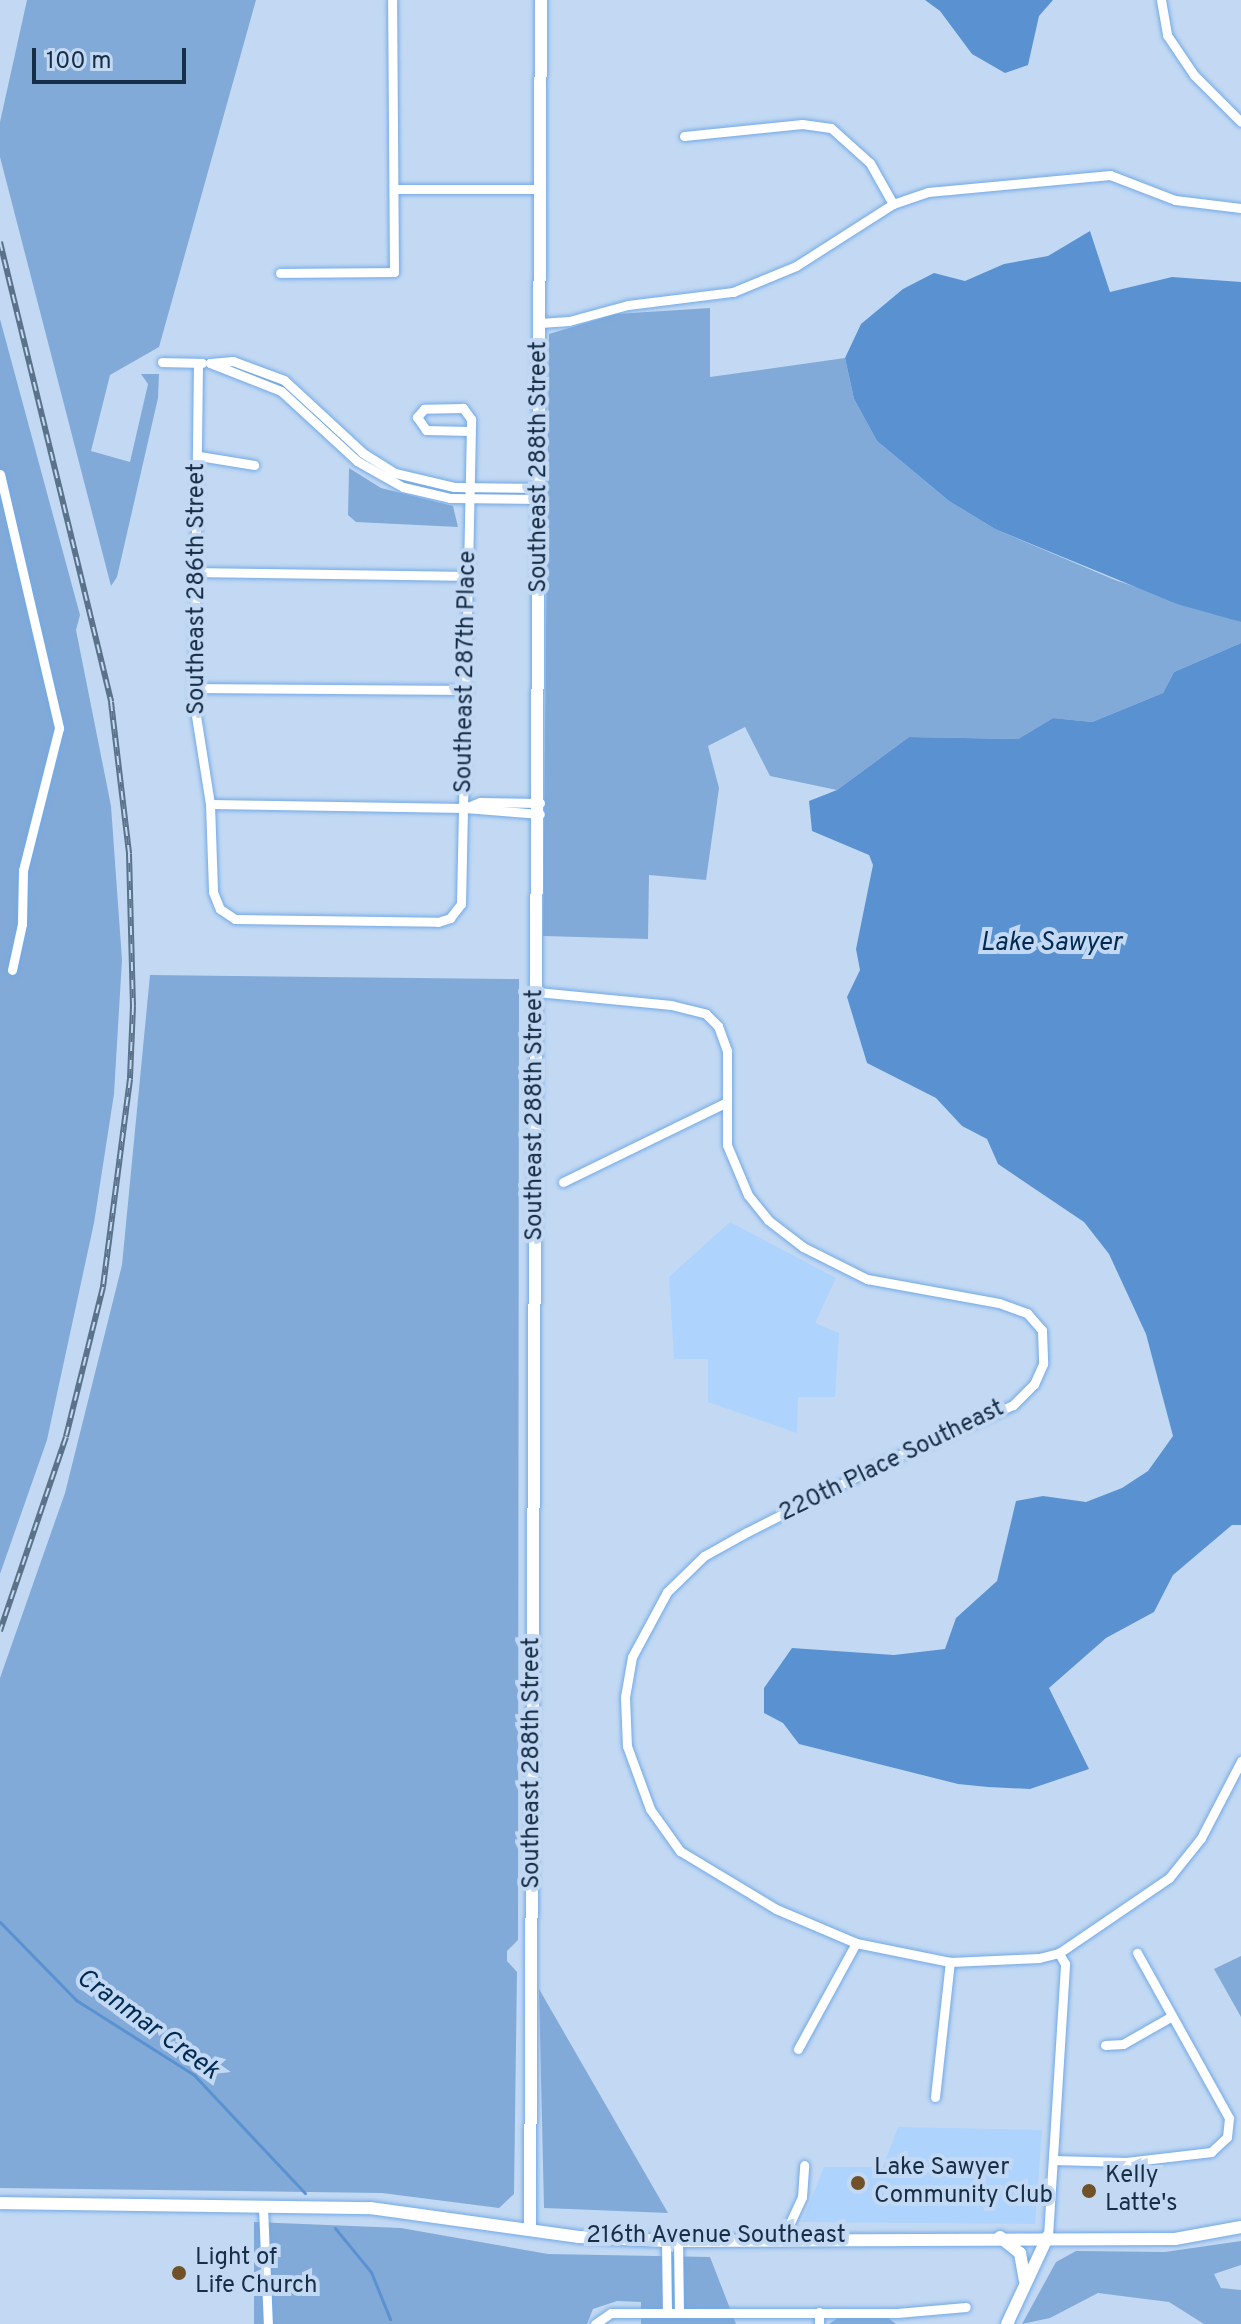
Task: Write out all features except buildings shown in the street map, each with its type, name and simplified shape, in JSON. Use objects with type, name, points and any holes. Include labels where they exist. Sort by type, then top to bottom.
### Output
[{"type":"street","points":[[280,273],[394,272],[392,0]]},
{"type":"street","name":"Southeast 288th Street","points":[[530,2229],[540,809],[541,0]]},
{"type":"street","points":[[1161,0],[1167,35],[1194,75],[1241,122]]},
{"type":"street","points":[[684,136],[802,124],[831,128],[870,163],[893,204]]},
{"type":"street","points":[[540,323],[569,321],[628,305],[733,292],[796,266],[893,204],[928,192],[1110,175],[1175,200],[1241,208]]},
{"type":"street","points":[[395,189],[540,189]]},
{"type":"street","points":[[162,362],[233,361],[284,380],[354,446],[395,473],[470,493],[541,494]]},
{"type":"street","name":"Southeast 286th Street","points":[[198,363],[194,688],[210,804],[213,892],[220,909],[235,919],[438,922],[457,912]]},
{"type":"street","points":[[463,408],[470,414],[470,431],[426,430],[417,417],[424,409],[463,408]]},
{"type":"street","name":"Southeast 287th Place","points":[[457,912],[464,890],[470,431]]},
{"type":"street","points":[[199,456],[254,465]]},
{"type":"street","points":[[0,474],[59,728],[25,860],[20,934],[12,970]]},
{"type":"street","points":[[195,572],[469,576]]},
{"type":"street","points":[[194,688],[467,690]]},
{"type":"street","points":[[210,804],[540,809]]},
{"type":"street","points":[[537,992],[694,1009],[718,1026],[727,1051],[725,1103],[563,1182]]},
{"type":"street","name":"220th Place Southeast","points":[[725,1103],[727,1145],[754,1206],[803,1247],[867,1279],[1027,1313],[1042,1330],[1044,1350],[1037,1378],[1013,1405],[889,1460],[747,1532],[704,1556],[676,1581],[652,1615],[632,1657],[625,1697],[627,1746],[650,1809],[680,1851],[776,1909],[856,1943],[950,1962],[1010,1962],[1059,1953]]},
{"type":"street","points":[[1007,2324],[1048,2236],[1065,1964],[1059,1953],[1169,1878],[1201,1838],[1241,1761]]},
{"type":"street","points":[[798,2049],[856,1943]]},
{"type":"street","points":[[1053,2160],[1126,2162],[1211,2152],[1228,2132],[1229,2118],[1137,1953]]},
{"type":"street","points":[[935,2097],[950,1962]]},
{"type":"street","points":[[1105,2045],[1123,2044],[1172,2016]]},
{"type":"street","points":[[783,2238],[802,2197],[804,2165]]},
{"type":"street","name":"216th Avenue Southeast","points":[[0,2203],[370,2208],[579,2237],[672,2241],[998,2236],[1175,2239],[1241,2227]]},
{"type":"street","points":[[263,2207],[268,2324]]},
{"type":"street","points":[[998,2236],[1024,2261],[1024,2291]]},
{"type":"street","points":[[667,2312],[672,2241]]},
{"type":"street","points":[[672,2241],[679,2312]]},
{"type":"street","points":[[596,2323],[611,2313],[897,2313],[966,2307]]},
{"type":"street","points":[[819,2312],[819,2324]]},
{"type":"street","points":[[897,2313],[905,2324]]},
{"type":"shaded area","points":[[27,0],[256,0],[159,347],[110,375],[91,451],[130,462],[148,384],[141,374],[159,374],[158,398],[117,577],[111,586],[0,157],[0,122]]},
{"type":"shaded area","points":[[710,308],[710,377],[845,358],[854,399],[877,441],[949,501],[995,529],[1115,580],[1241,622],[1241,643],[1174,672],[1163,693],[1092,722],[1053,718],[1018,739],[909,737],[837,790],[770,776],[745,727],[708,746],[719,788],[706,880],[649,875],[648,939],[543,936],[549,334],[616,314]]},
{"type":"shaded area","points":[[0,319],[80,615],[76,630],[111,806],[122,960],[114,1094],[94,1223],[47,1440],[0,1574]]},
{"type":"shaded area","points":[[349,468],[381,488],[453,506],[458,527],[356,522],[348,515]]},
{"type":"shaded area","points":[[150,975],[519,979],[518,1940],[507,1951],[507,1961],[517,1972],[514,2194],[499,2208],[382,2193],[0,2188],[0,1678],[65,1493],[122,1265]]},
{"type":"shaded area","points":[[730,1222],[836,1278],[815,1323],[839,1333],[835,1397],[798,1397],[797,1433],[708,1402],[708,1359],[674,1359],[669,1277]]},
{"type":"shaded area","points":[[1241,1956],[1241,2017],[1214,1969]]},
{"type":"shaded area","points":[[539,1989],[668,2213],[544,2208]]},
{"type":"shaded area","points":[[898,2127],[1042,2130],[1035,2224],[802,2222],[824,2167],[883,2167]]},
{"type":"shaded area","points":[[254,2222],[401,2228],[548,2254],[710,2257],[736,2324],[641,2324],[641,2302],[617,2301],[593,2309],[587,2324],[254,2324]]},
{"type":"shaded area","points":[[1241,2241],[1241,2265],[1214,2274],[1221,2288],[1241,2290],[1241,2324],[1204,2324],[1169,2302],[1098,2293],[1050,2318],[1022,2324],[1056,2262],[1076,2251],[1165,2252]]},
{"type":"shaded area","points":[[838,2318],[888,2318],[896,2324],[829,2324]]},
{"type":"water","points":[[925,0],[1053,0],[1039,16],[1028,65],[1005,73],[972,54],[940,11]]},
{"type":"water","points":[[1090,231],[1110,292],[1172,277],[1241,282],[1241,622],[1177,604],[995,529],[949,501],[877,441],[854,399],[845,358],[861,324],[903,289],[934,273],[965,281],[1004,264],[1048,256]]},
{"type":"water","name":"Lake Sawyer","points":[[1241,643],[1241,1525],[1232,1525],[1173,1575],[1154,1612],[1106,1638],[1049,1688],[1089,1769],[1030,1789],[988,1787],[958,1784],[799,1744],[783,1723],[764,1713],[764,1688],[792,1648],[894,1655],[945,1649],[956,1618],[997,1581],[1016,1501],[1043,1496],[1086,1502],[1122,1488],[1148,1471],[1173,1436],[1146,1334],[1109,1254],[1084,1222],[998,1164],[987,1139],[962,1126],[936,1098],[867,1063],[847,997],[860,970],[856,949],[873,865],[869,855],[812,831],[809,801],[837,790],[909,737],[1018,739],[1053,718],[1092,722],[1163,693],[1174,672]]},
{"type":"waterway","name":"Cranmar Creek","points":[[0,1922],[76,2000],[194,2075],[305,2193]]},
{"type":"waterway","name":"Cranmar Creek","points":[[335,2228],[371,2272],[390,2319]]},
{"type":"railway","points":[[0,242],[111,702],[129,854],[133,1006],[130,1079],[103,1287],[66,1437],[0,1631]]},
{"type":"place","name":"Lake Sawyer Community Club","points":[[858,2183]]},
{"type":"place","name":"Kelly Latte's","points":[[1089,2191]]},
{"type":"place","name":"Light of Life Church","points":[[179,2273]]}]
